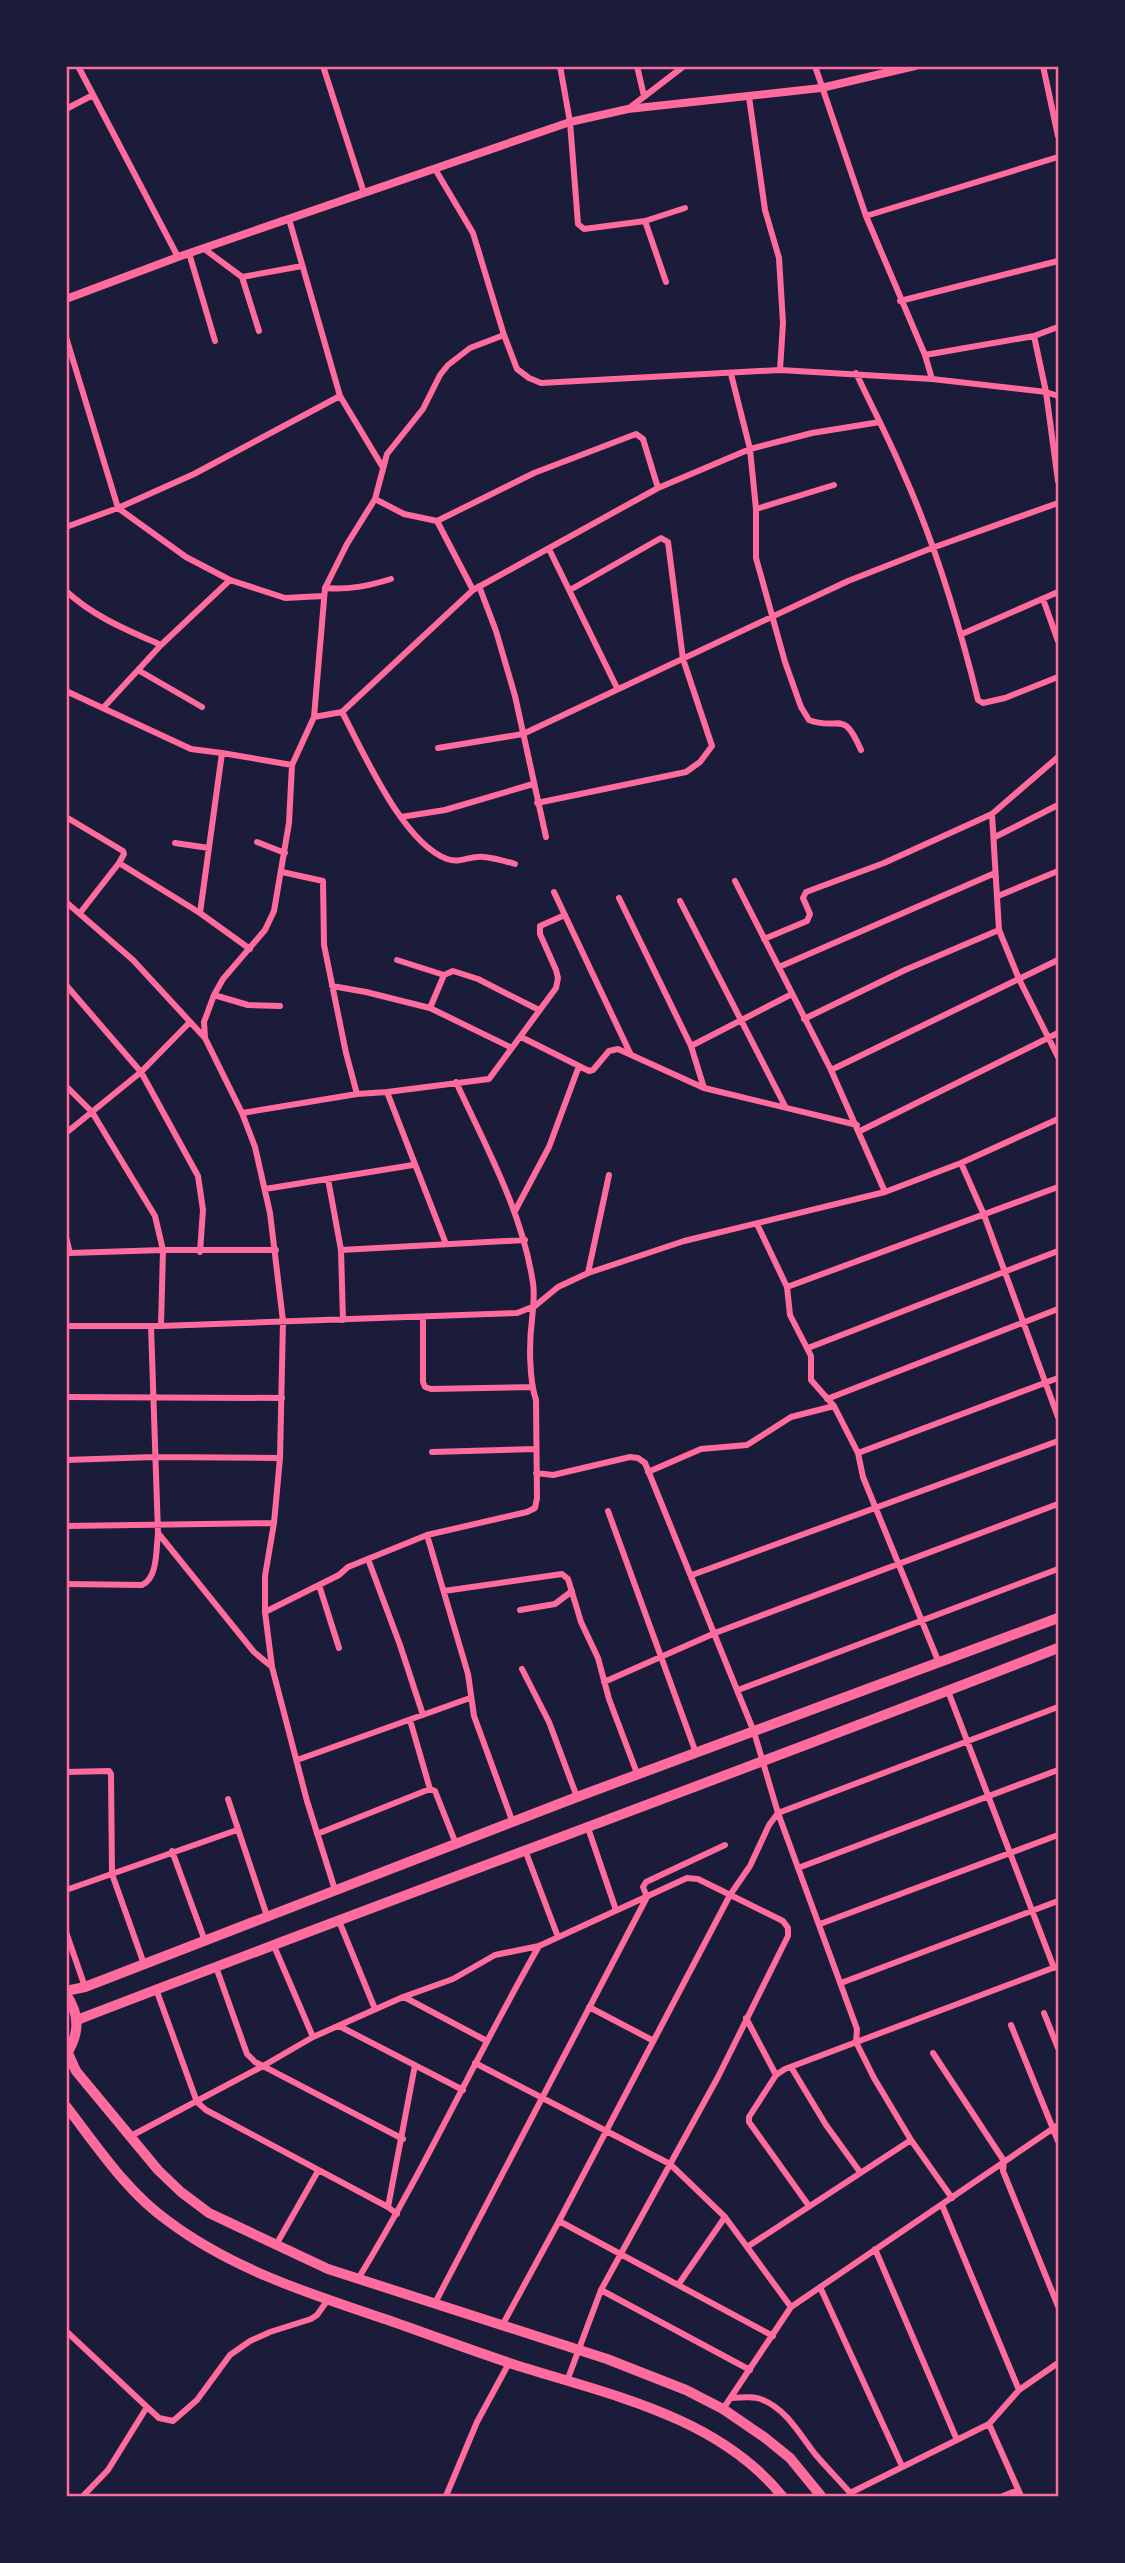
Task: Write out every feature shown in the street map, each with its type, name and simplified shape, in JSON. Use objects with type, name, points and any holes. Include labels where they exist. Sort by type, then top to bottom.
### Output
[{"type":"main road","points":[[821,2497],[790,2458],[764,2437],[723,2409],[686,2390],[580,2350],[328,2269],[209,2213],[158,2170],[76,2071],[67,2054],[76,2037],[78,2020],[74,2004],[66,1992],[85,1987],[577,1797],[1059,1618]]},
{"type":"main road","points":[[78,2020],[1059,1648]]},
{"type":"main road","points":[[66,2106],[132,2188],[167,2221],[201,2244],[327,2301],[694,2426],[758,2471],[782,2497]]},
{"type":"street","points":[[78,66],[178,257]]},
{"type":"street","points":[[323,66],[364,193]]},
{"type":"street","points":[[560,66],[570,122],[580,228],[645,221],[685,208]]},
{"type":"street","points":[[636,66],[644,96]]},
{"type":"street","points":[[628,109],[684,66]]},
{"type":"street","points":[[815,66],[866,216],[925,355],[932,379]]},
{"type":"street","points":[[66,299],[188,253],[570,122],[628,109],[821,88],[915,66]]},
{"type":"street","points":[[1043,66],[1059,135]]},
{"type":"street","points":[[66,109],[93,95]]},
{"type":"street","points":[[748,97],[765,210],[779,258],[783,323],[780,370]]},
{"type":"street","points":[[866,216],[1059,157]]},
{"type":"street","points":[[435,169],[473,233],[517,369],[541,383],[780,370],[932,379],[1046,392],[1059,397]]},
{"type":"street","points":[[289,219],[341,396],[382,466]]},
{"type":"street","points":[[645,221],[666,282]]},
{"type":"street","points":[[203,248],[242,277],[259,331]]},
{"type":"street","points":[[188,253],[215,341]]},
{"type":"street","points":[[900,300],[1059,261]]},
{"type":"street","points":[[242,277],[302,266]]},
{"type":"street","points":[[925,355],[1034,336],[1059,327]]},
{"type":"street","points":[[205,1038],[204,1022],[214,995],[223,979],[265,930],[274,911],[289,823],[292,765],[314,717],[325,588],[374,499],[382,466],[395,443],[430,399],[440,375],[470,348],[504,335]]},
{"type":"street","points":[[1034,336],[1046,392],[1059,481]]},
{"type":"street","points":[[66,337],[118,508],[186,556],[230,580],[285,598],[323,596]]},
{"type":"street","points":[[856,373],[904,473],[962,634],[980,702],[1005,698],[1059,677]]},
{"type":"street","points":[[731,374],[750,449],[756,509],[756,558],[785,662],[805,715],[813,722],[845,723],[853,731],[861,750]]},
{"type":"street","points":[[66,527],[118,508],[194,474],[341,396]]},
{"type":"street","points":[[314,717],[342,712],[476,588],[658,488],[750,449],[812,433],[880,422]]},
{"type":"street","points":[[374,499],[404,514],[437,521],[534,474],[636,434],[643,439],[658,488]]},
{"type":"street","points":[[756,509],[834,485]]},
{"type":"street","points":[[438,748],[523,734],[848,581],[1059,503]]},
{"type":"street","points":[[437,521],[476,588],[496,631],[546,837]]},
{"type":"street","points":[[537,803],[687,772],[700,762],[712,741],[683,659],[670,546],[665,539],[661,538],[570,590]]},
{"type":"street","points":[[549,549],[617,688]]},
{"type":"street","points":[[325,588],[343,590],[367,587],[391,579]]},
{"type":"street","points":[[103,708],[162,645],[230,580]]},
{"type":"street","points":[[66,591],[83,607],[115,625],[162,645]]},
{"type":"street","points":[[962,634],[1059,592]]},
{"type":"street","points":[[1044,599],[1059,641]]},
{"type":"street","points":[[138,670],[202,707]]},
{"type":"street","points":[[66,691],[191,749],[292,765]]},
{"type":"street","points":[[342,712],[401,817],[429,847],[450,860],[461,861],[482,856],[516,864]]},
{"type":"street","points":[[200,913],[222,753]]},
{"type":"street","points":[[764,939],[807,921],[810,914],[803,898],[806,892],[884,863],[992,814],[1059,757]]},
{"type":"street","points":[[401,817],[445,810],[533,784]]},
{"type":"street","points":[[995,837],[1059,805]]},
{"type":"street","points":[[992,814],[999,930],[1019,979],[1059,1057]]},
{"type":"street","points":[[66,817],[124,854],[80,913]]},
{"type":"street","points":[[257,842],[285,853]]},
{"type":"street","points":[[175,843],[209,848]]},
{"type":"street","points":[[119,863],[200,913],[250,949]]},
{"type":"street","points":[[998,896],[1059,870]]},
{"type":"street","points":[[282,872],[323,881],[324,945],[357,1094]]},
{"type":"street","points":[[779,968],[995,873]]},
{"type":"street","points":[[735,881],[831,1070],[885,1192]]},
{"type":"street","points":[[554,892],[631,1055]]},
{"type":"street","points":[[619,898],[691,1046],[704,1088]]},
{"type":"street","points":[[680,901],[785,1106]]},
{"type":"street","points":[[66,902],[133,960],[205,1038],[242,1113],[255,1147],[276,1250],[283,1321],[280,1458],[274,1523],[265,1576],[265,1612],[272,1667],[335,1890]]},
{"type":"street","points":[[242,1113],[357,1094],[489,1079],[556,988],[558,978],[540,934],[540,926],[565,915]]},
{"type":"street","points":[[804,1019],[905,970],[999,930]]},
{"type":"street","points":[[397,960],[443,975],[453,971],[478,979],[539,1010]]},
{"type":"street","points":[[831,1070],[1059,960]]},
{"type":"street","points":[[430,1008],[443,975]]},
{"type":"street","points":[[66,985],[141,1072],[198,1176],[202,1201],[200,1252]]},
{"type":"street","points":[[332,986],[430,1008],[512,1048]]},
{"type":"street","points":[[691,1046],[792,994]]},
{"type":"street","points":[[214,995],[248,1005],[280,1006]]},
{"type":"street","points":[[66,1133],[141,1072],[190,1022]]},
{"type":"street","points":[[521,1037],[579,1066],[593,1070],[609,1051],[618,1049],[704,1088],[785,1106],[858,1128],[1059,1032]]},
{"type":"street","points":[[516,1210],[549,1147],[579,1066]]},
{"type":"street","points":[[265,1612],[339,1575],[348,1567],[427,1535],[527,1513],[535,1508],[536,1400],[532,1387],[532,1319],[535,1306],[525,1240],[516,1210],[456,1082]]},
{"type":"street","points":[[66,1086],[92,1112],[155,1216],[163,1250],[161,1326]]},
{"type":"street","points":[[387,1092],[413,1165],[446,1244]]},
{"type":"street","points":[[66,1326],[161,1326],[517,1313],[535,1306],[558,1287],[588,1273],[684,1241],[885,1192],[961,1163],[1059,1119]]},
{"type":"street","points":[[961,1163],[984,1215],[1059,1417]]},
{"type":"street","points":[[265,1188],[413,1165]]},
{"type":"street","points":[[588,1273],[609,1175]]},
{"type":"street","points":[[328,1179],[341,1250],[342,1320]]},
{"type":"street","points":[[787,1287],[1059,1187]]},
{"type":"street","points":[[757,1224],[787,1287],[790,1314],[811,1356],[811,1380],[834,1406],[858,1453],[863,1477],[939,1663]]},
{"type":"street","points":[[66,1237],[68,1253],[276,1250]]},
{"type":"street","points":[[341,1250],[525,1240]]},
{"type":"street","points":[[808,1348],[1059,1251]]},
{"type":"street","points":[[827,1399],[1059,1309]]},
{"type":"street","points":[[423,1318],[425,1387],[532,1387]]},
{"type":"street","points":[[66,1584],[142,1585],[148,1583],[152,1576],[158,1524],[150,1326]]},
{"type":"street","points":[[858,1453],[1059,1378]]},
{"type":"street","points":[[66,1397],[152,1395],[282,1398]]},
{"type":"street","points":[[648,1472],[701,1449],[747,1445],[791,1417],[834,1406]]},
{"type":"street","points":[[692,1575],[1059,1441]]},
{"type":"street","points":[[432,1452],[536,1449]]},
{"type":"street","points":[[66,1460],[154,1457],[280,1458]]},
{"type":"street","points":[[536,1474],[553,1475],[630,1457],[645,1463],[754,1732],[778,1813],[858,2029],[856,2042],[911,2140],[952,2198]]},
{"type":"street","points":[[604,1682],[715,1633],[1059,1504]]},
{"type":"street","points":[[608,1511],[696,1753]]},
{"type":"street","points":[[66,1526],[274,1523]]},
{"type":"street","points":[[158,1533],[254,1652],[272,1667]]},
{"type":"street","points":[[427,1535],[468,1674],[474,1716],[513,1823]]},
{"type":"street","points":[[368,1559],[423,1715]]},
{"type":"street","points":[[738,1690],[1059,1569]]},
{"type":"street","points":[[444,1591],[562,1574],[568,1579],[581,1622],[598,1658],[638,1776]]},
{"type":"street","points":[[319,1585],[339,1648]]},
{"type":"street","points":[[520,1610],[555,1604],[572,1591]]},
{"type":"street","points":[[522,1669],[549,1722],[577,1797]]},
{"type":"street","points":[[809,2206],[748,2122],[776,2075],[1056,1967],[947,1691]]},
{"type":"street","points":[[297,1760],[470,1698]]},
{"type":"street","points":[[503,2325],[652,2040],[730,1895],[750,1866],[769,1825],[778,1813],[1059,1707]]},
{"type":"street","points":[[410,1720],[430,1789],[435,1791],[456,1844]]},
{"type":"street","points":[[66,1772],[109,1770],[111,1774],[112,1874],[144,1964]]},
{"type":"street","points":[[798,1868],[1059,1770]]},
{"type":"street","points":[[317,1834],[430,1789]]},
{"type":"street","points":[[228,1799],[267,1916]]},
{"type":"street","points":[[588,1828],[616,1910]]},
{"type":"street","points":[[66,1890],[237,1830]]},
{"type":"street","points":[[820,1924],[1059,1835]]},
{"type":"street","points":[[435,2303],[646,1897],[643,1886],[646,1882],[725,1845]]},
{"type":"street","points":[[525,1850],[558,1937]]},
{"type":"street","points":[[172,1851],[205,1941]]},
{"type":"street","points":[[129,2137],[313,2037],[403,1997],[453,1979],[495,1955],[538,1945],[558,1937],[687,1878],[698,1880],[783,1922],[788,1928],[788,1936],[718,2077],[601,2290],[567,2381]]},
{"type":"street","points":[[841,1983],[1059,1901]]},
{"type":"street","points":[[339,1921],[375,2009]]},
{"type":"street","points":[[66,1932],[85,1987]]},
{"type":"street","points":[[358,2279],[397,2214],[463,2090],[485,2040],[538,1945]]},
{"type":"street","points":[[274,1946],[313,2037]]},
{"type":"street","points":[[216,1967],[247,2054],[255,2062],[403,2139]]},
{"type":"street","points":[[156,1989],[197,2102],[206,2110],[397,2214]]},
{"type":"street","points":[[403,1997],[485,2040]]},
{"type":"street","points":[[589,2007],[652,2040]]},
{"type":"street","points":[[1044,2013],[1059,2048]]},
{"type":"street","points":[[746,2018],[776,2075]]},
{"type":"street","points":[[1011,2025],[1056,2127],[1059,2141]]},
{"type":"street","points":[[339,2026],[463,2090]]},
{"type":"street","points":[[933,2053],[1004,2161],[1003,2171],[1059,2305]]},
{"type":"street","points":[[475,2063],[670,2164],[725,2217],[791,2307]]},
{"type":"street","points":[[388,2207],[415,2065]]},
{"type":"street","points":[[791,2067],[826,2125],[860,2172]]},
{"type":"street","points":[[723,2409],[791,2307],[1056,2127]]},
{"type":"street","points":[[747,2247],[911,2140]]},
{"type":"street","points":[[276,2245],[318,2171]]},
{"type":"street","points":[[942,2205],[1019,2390]]},
{"type":"street","points":[[678,2285],[725,2217]]},
{"type":"street","points":[[559,2221],[773,2336]]},
{"type":"street","points":[[875,2249],[957,2440]]},
{"type":"street","points":[[820,2287],[902,2466]]},
{"type":"street","points":[[601,2290],[750,2370]]},
{"type":"street","points":[[66,2331],[147,2407],[159,2417],[173,2421],[197,2400],[230,2355],[250,2341],[270,2332],[310,2319],[317,2315],[327,2301]]},
{"type":"street","points":[[446,2497],[477,2422],[509,2363]]},
{"type":"street","points":[[731,2398],[752,2396],[765,2400],[805,2437],[813,2452],[852,2495],[902,2466],[989,2424],[1019,2390],[1059,2363]]},
{"type":"street","points":[[83,2497],[108,2470],[147,2407]]},
{"type":"street","points":[[989,2424],[1019,2493],[1003,2497]]}]
